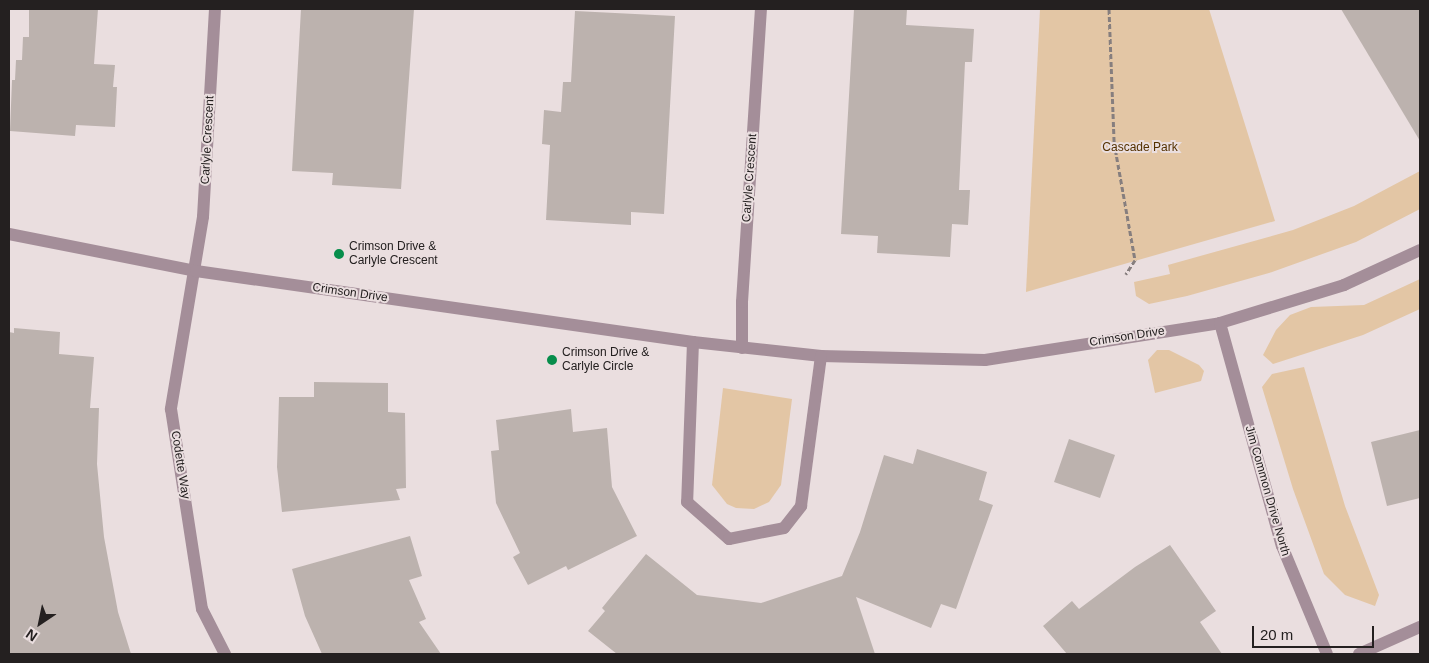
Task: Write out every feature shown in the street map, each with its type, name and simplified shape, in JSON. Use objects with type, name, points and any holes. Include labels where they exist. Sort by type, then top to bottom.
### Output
[{"type":"street","name":"Carlyle Crescent","points":[[196,271],[203,217],[215,9]]},
{"type":"street","name":"Carlyle Crescent","points":[[742,348],[742,302],[761,9]]},
{"type":"street","name":"Crimson Drive","points":[[9,234],[196,271],[693,342],[821,356],[985,360],[1220,323],[1344,286],[1420,250]]},
{"type":"street","name":"Codette Way","points":[[196,271],[171,409],[202,610],[226,654]]},
{"type":"street","name":"Jim Common Drive North","points":[[1220,323],[1282,546],[1327,654]]},
{"type":"street","points":[[693,342],[687,502],[729,539],[784,528],[801,506],[821,356]]},
{"type":"street","points":[[1359,654],[1420,627]]},
{"type":"path","points":[[1109,9],[1114,142],[1135,260],[1126,274]]},
{"type":"green space","name":"Cascade Park","points":[[1040,9],[1209,9],[1275,221],[1026,292]]},
{"type":"green space","points":[[1420,171],[1420,209],[1356,242],[1269,273],[1187,296],[1149,304],[1136,296],[1134,282],[1170,274],[1168,265],[1293,230],[1354,206]]},
{"type":"green space","points":[[1420,279],[1420,309],[1363,335],[1273,364],[1263,355],[1276,330],[1290,315],[1311,307],[1364,305]]},
{"type":"green space","points":[[1157,350],[1169,350],[1199,365],[1204,371],[1201,381],[1155,393],[1148,360]]},
{"type":"green space","points":[[1304,367],[1345,506],[1379,595],[1375,606],[1345,595],[1324,574],[1293,489],[1262,387],[1272,374]]},
{"type":"green space","points":[[723,388],[792,399],[781,485],[769,502],[754,509],[736,508],[727,504],[712,485]]},
{"type":"building","points":[[29,9],[98,9],[94,64],[115,65],[113,87],[117,87],[115,127],[76,125],[75,136],[10,131],[12,80],[15,80],[16,60],[22,60],[23,37],[29,37]]},
{"type":"building","points":[[301,9],[414,9],[401,189],[332,185],[333,173],[292,171]]},
{"type":"building","points":[[854,9],[907,9],[906,25],[974,29],[972,62],[965,62],[959,190],[970,190],[968,225],[952,224],[950,257],[877,253],[878,236],[841,234]]},
{"type":"building","points":[[1341,9],[1420,9],[1420,141]]},
{"type":"building","points":[[575,11],[675,16],[664,214],[631,212],[631,225],[546,220],[550,145],[542,144],[544,110],[561,112],[563,82],[571,82]]},
{"type":"building","points":[[14,328],[60,332],[59,354],[94,357],[90,408],[99,408],[97,464],[104,537],[118,612],[131,654],[9,654],[9,332],[14,333]]},
{"type":"building","points":[[314,382],[388,383],[388,412],[405,413],[406,488],[396,489],[400,500],[282,512],[277,467],[279,397],[314,397]]},
{"type":"building","points":[[571,409],[573,432],[607,428],[612,487],[637,536],[568,570],[566,566],[528,585],[513,557],[520,553],[496,503],[491,451],[499,450],[496,420]]},
{"type":"building","points":[[1420,430],[1420,498],[1387,506],[1371,442]]},
{"type":"building","points":[[1069,439],[1115,455],[1100,498],[1054,482]]},
{"type":"building","points":[[917,449],[987,472],[979,500],[993,505],[956,609],[941,604],[931,628],[856,597],[875,654],[617,654],[588,631],[605,611],[602,608],[646,554],[697,595],[761,603],[842,576],[860,532],[884,455],[913,464]]},
{"type":"building","points":[[410,536],[422,576],[409,580],[426,619],[419,622],[441,654],[322,654],[305,616],[292,569]]},
{"type":"building","points":[[1170,545],[1216,611],[1200,622],[1222,654],[1067,654],[1043,626],[1072,601],[1079,609],[1135,567]]},
{"type":"place","name":"Crimson Drive & Carlyle Crescent","points":[[339,254]]},
{"type":"place","name":"Crimson Drive & Carlyle Circle","points":[[552,360]]}]
